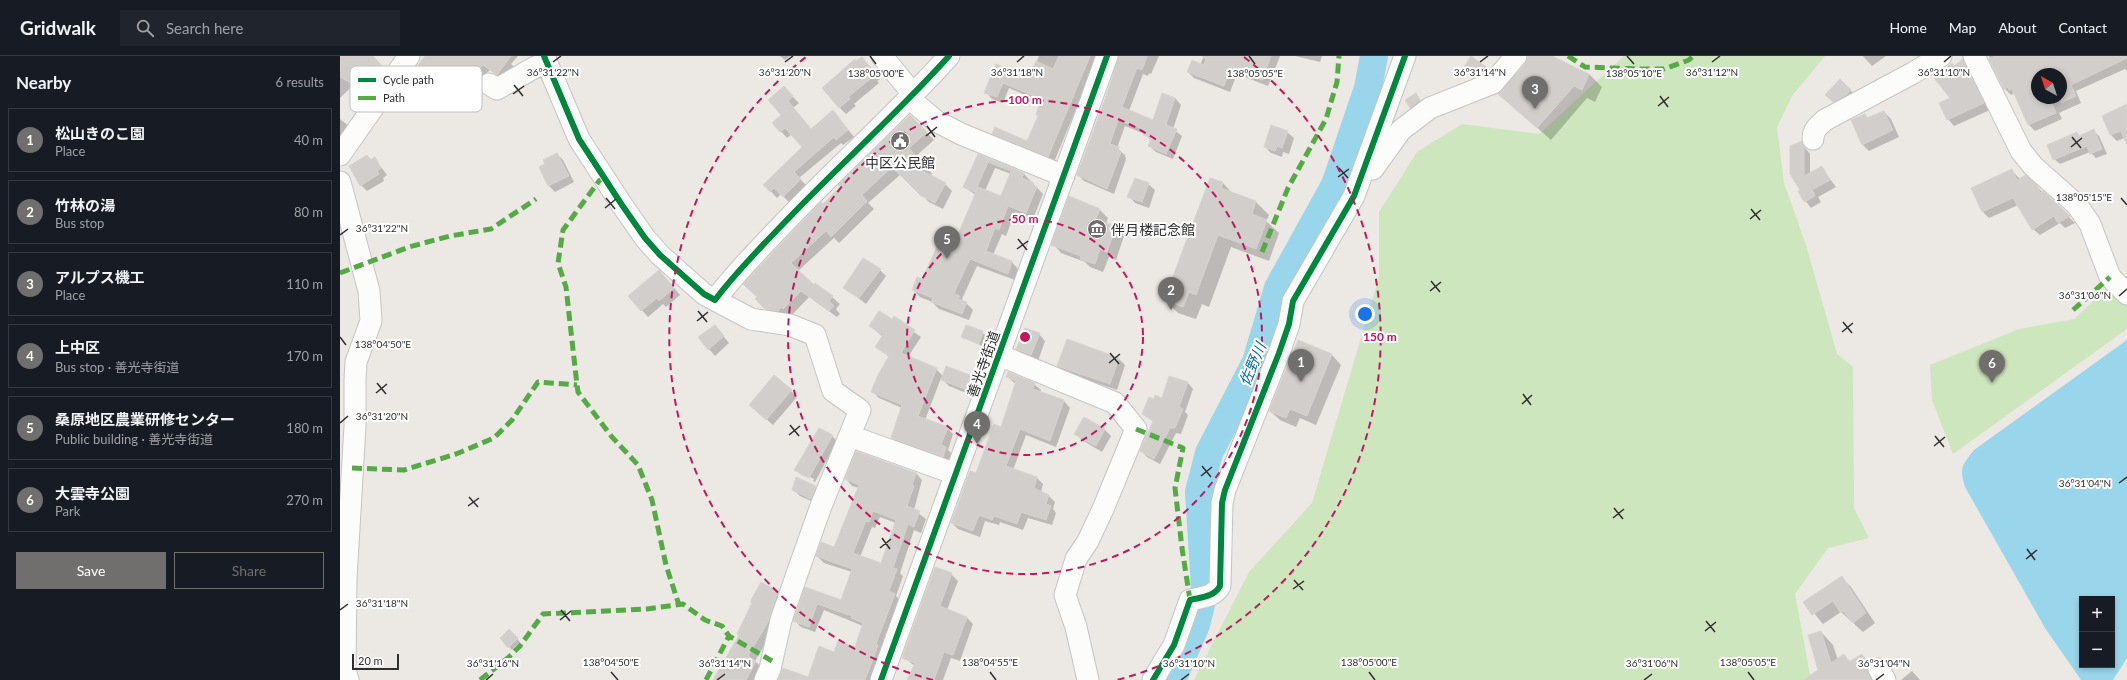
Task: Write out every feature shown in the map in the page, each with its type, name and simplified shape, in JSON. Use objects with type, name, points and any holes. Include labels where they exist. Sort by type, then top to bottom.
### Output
[{"type":"street","points":[[402,66],[409,56]]},
{"type":"street","points":[[882,56],[913,96],[916,104],[936,122],[961,134],[1064,176]]},
{"type":"street","points":[[715,300],[736,273],[816,190],[913,96],[949,56]]},
{"type":"street","name":"善光寺街道","points":[[881,680],[1107,56]]},
{"type":"street","points":[[1153,680],[1174,645],[1190,600],[1211,595],[1217,592],[1220,586],[1222,502],[1225,490],[1279,353],[1289,324],[1293,301],[1354,196],[1405,56]]},
{"type":"street","points":[[1363,172],[1373,169],[1401,130],[1430,108],[1493,82],[1516,56]]},
{"type":"street","points":[[1813,139],[1813,134],[1816,128],[1825,120],[1913,73],[1941,56]]},
{"type":"street","points":[[1974,56],[2021,151],[2033,166],[2077,205],[2090,224],[2110,277],[2127,294]]},
{"type":"street","points":[[490,84],[497,89],[545,59],[579,140],[641,232],[660,255],[704,294],[751,319],[790,325],[815,335],[833,391],[860,410],[821,506],[781,620],[770,669],[765,680]]},
{"type":"street","points":[[342,146],[367,112]]},
{"type":"street","points":[[340,182],[369,291],[371,321],[356,362],[354,380],[355,426],[346,579],[345,670],[348,680]]},
{"type":"street","points":[[999,356],[1115,403],[1136,429],[1103,509],[1088,540],[1076,559],[1065,595],[1076,627],[1088,680]]},
{"type":"street","points":[[850,436],[956,474]]},
{"type":"green space","points":[[1624,56],[1825,56],[1792,96],[1777,127],[1784,183],[1806,245],[1837,354],[1853,367],[1854,508],[1869,538],[1828,548],[1795,594],[1811,680],[1194,680],[1249,572],[1312,503],[1379,277],[1379,212],[1417,152],[1462,124],[1539,134]]},
{"type":"green space","points":[[2106,289],[2127,306],[2127,329],[1953,454],[1932,400],[1930,365],[2019,329],[2074,319]]},
{"type":"water","points":[[2127,340],[2127,658],[2113,680],[2081,680],[2045,628],[1965,487],[1962,471],[1964,463],[1974,450]]},
{"type":"building","points":[[340,56],[373,56],[382,66],[350,66],[350,83],[340,77]]},
{"type":"building","points":[[425,56],[511,56],[497,75],[483,65],[417,66]]},
{"type":"building","points":[[1059,56],[1090,56],[1048,157],[992,134],[995,127],[1027,141],[1038,116],[1036,115],[1041,99],[1003,83],[997,97],[984,93],[996,64],[1029,78],[1036,61],[1053,69]]},
{"type":"building","points":[[1119,56],[1147,56],[1142,70],[1137,68],[1122,107],[1153,120],[1162,93],[1175,98],[1166,125],[1177,129],[1166,154],[1148,146],[1151,138],[1143,135],[1145,130],[1118,120],[1110,144],[1119,147],[1118,151],[1121,152],[1107,189],[1077,175],[1106,97]]},
{"type":"building","points":[[1202,56],[1271,56],[1262,80],[1231,68],[1224,86],[1187,72],[1192,60],[1204,65],[1206,59]]},
{"type":"building","points":[[1471,56],[1489,69],[1486,73],[1474,78],[1462,70]]},
{"type":"building","points":[[1528,56],[1552,56],[1589,74],[1582,90],[1574,86],[1537,128],[1498,94],[1525,64]]},
{"type":"building","points":[[1995,56],[2127,56],[2127,58],[2071,85],[2076,96],[2067,100],[2067,68],[2031,68],[2031,104],[2052,104],[2056,113],[2028,125],[2012,89],[2009,90],[2008,87],[2004,89],[1989,59]]},
{"type":"building","points":[[862,57],[874,72],[872,74],[874,76],[848,97],[850,99],[839,108],[822,88],[855,59],[856,61]]},
{"type":"building","points":[[1963,59],[1984,103],[1947,120],[1939,103],[1950,98],[1934,78],[1952,63],[1954,66]]},
{"type":"building","points":[[1840,79],[1851,90],[1846,95],[1833,102],[1825,95]]},
{"type":"building","points":[[784,86],[793,96],[788,101],[811,129],[833,110],[848,130],[836,140],[834,137],[794,172],[801,179],[783,197],[774,188],[770,192],[763,185],[802,147],[785,128],[780,132],[772,123],[781,115],[768,100]]},
{"type":"building","points":[[1416,93],[1420,100],[1410,108],[1405,100]]},
{"type":"building","points":[[2127,104],[2126,143],[2121,131],[2110,135],[2102,116]]},
{"type":"building","points":[[1884,111],[1893,130],[1862,145],[1851,120],[1865,114],[1867,118]]},
{"type":"building","points":[[910,115],[927,132],[909,148],[925,166],[921,170],[946,183],[935,203],[920,195],[892,167],[862,195],[867,201],[831,237],[826,231],[791,263],[814,285],[815,283],[833,296],[829,301],[834,306],[829,311],[801,291],[783,309],[781,307],[778,311],[765,309],[755,299],[757,297],[743,284],[813,210],[821,202],[823,204],[840,187],[838,185]]},
{"type":"building","points":[[1271,125],[1288,131],[1282,148],[1277,146],[1275,151],[1264,147]]},
{"type":"building","points":[[2094,129],[2102,149],[2090,154],[2087,146],[2053,160],[2047,145],[2077,132],[2079,136]]},
{"type":"building","points":[[1802,141],[1804,146],[1804,176],[1822,166],[1830,180],[1812,190],[1815,196],[1804,202],[1798,191],[1800,190],[1790,174],[1790,146]]},
{"type":"building","points":[[557,153],[569,176],[548,186],[539,167],[545,164],[543,160]]},
{"type":"building","points":[[978,154],[1024,173],[1022,178],[1034,183],[1033,185],[1037,187],[1026,213],[1008,206],[999,230],[995,228],[986,251],[1012,261],[1008,274],[970,259],[955,291],[955,294],[960,296],[958,299],[967,302],[962,314],[931,302],[933,298],[912,290],[917,277],[922,279],[942,236],[955,242],[978,187],[1001,196],[1011,171],[988,162],[975,192],[963,187]]},
{"type":"building","points":[[367,155],[370,160],[375,157],[381,168],[377,171],[379,174],[360,186],[349,166]]},
{"type":"building","points":[[2012,169],[2017,180],[2026,175],[2037,185],[2040,193],[2043,191],[2070,216],[2058,223],[2054,216],[2032,230],[2013,198],[1982,212],[1971,188]]},
{"type":"building","points":[[1135,178],[1149,183],[1142,202],[1127,197]]},
{"type":"building","points":[[1210,178],[1223,182],[1221,188],[1256,201],[1252,214],[1267,220],[1256,249],[1218,235],[1196,295],[1189,292],[1183,307],[1164,300]]},
{"type":"building","points":[[1069,196],[1100,209],[1096,219],[1116,226],[1107,252],[1100,249],[1095,264],[1080,259],[1081,256],[1051,245]]},
{"type":"building","points":[[863,258],[881,269],[859,298],[843,288]]},
{"type":"building","points":[[659,270],[674,288],[659,301],[657,298],[641,311],[628,296]]},
{"type":"building","points":[[879,311],[892,319],[894,316],[915,330],[901,353],[937,368],[918,416],[948,427],[941,445],[946,447],[943,457],[891,438],[902,405],[871,392],[878,375],[889,356],[875,347],[883,335],[869,326]]},
{"type":"building","points":[[715,325],[724,336],[708,350],[698,337]]},
{"type":"building","points":[[966,325],[983,331],[979,344],[961,337]]},
{"type":"building","points":[[1025,328],[1040,333],[1031,355],[1016,349]]},
{"type":"building","points":[[1067,339],[1119,358],[1110,384],[1057,366]]},
{"type":"building","points":[[1298,340],[1332,354],[1307,416],[1290,409],[1286,418],[1269,411]]},
{"type":"building","points":[[946,366],[975,377],[970,391],[941,380]]},
{"type":"building","points":[[1008,372],[1035,383],[1033,389],[1064,400],[1050,441],[1020,429],[1006,466],[1037,477],[1034,488],[1049,495],[1046,504],[1051,506],[1046,520],[1021,512],[1017,524],[994,516],[992,520],[979,515],[973,531],[951,523],[970,471],[976,473],[994,424],[1001,427],[1016,381],[1006,377]]},
{"type":"building","points":[[774,375],[792,390],[766,420],[749,405]]},
{"type":"building","points":[[1169,376],[1188,382],[1179,407],[1183,409],[1175,428],[1170,428],[1154,459],[1140,451],[1153,421],[1142,414],[1149,397],[1154,399],[1155,395],[1162,398]]},
{"type":"building","points":[[1084,417],[1105,429],[1096,446],[1074,434]]},
{"type":"building","points":[[819,428],[833,435],[809,478],[794,470]]},
{"type":"building","points":[[856,451],[916,473],[912,485],[914,486],[907,506],[920,511],[914,527],[908,524],[893,568],[897,569],[889,591],[895,594],[876,644],[878,645],[875,654],[865,680],[778,680],[783,668],[808,677],[819,646],[834,652],[838,641],[855,647],[863,623],[851,618],[852,616],[817,604],[809,627],[793,621],[805,587],[841,600],[852,569],[816,556],[821,542],[834,547],[859,485],[845,479]],"holes":[[[873,511],[896,520],[881,563],[853,553],[866,521],[869,522]]]},
{"type":"building","points":[[796,477],[816,486],[811,499],[792,490]]},
{"type":"building","points":[[935,567],[952,573],[940,606],[967,617],[953,655],[944,652],[934,680],[907,680],[915,663],[902,658]]},
{"type":"building","points":[[1842,576],[1866,613],[1853,623],[1843,611],[1840,612],[1833,601],[1812,615],[1803,602]]},
{"type":"building","points":[[761,582],[778,591],[769,620],[748,656],[756,661],[746,680],[713,680],[739,635],[737,634],[752,603],[750,602]]},
{"type":"building","points":[[509,629],[518,638],[508,648],[500,638]]},
{"type":"building","points":[[1821,631],[1831,663],[1844,654],[1849,662],[1862,654],[1868,664],[1867,669],[1871,680],[1803,680],[1818,670],[1808,635]]},
{"type":"waterway","name":"佐野川","points":[[1172,680],[1196,625],[1205,588],[1199,492],[1209,453],[1256,362],[1278,288],[1335,185],[1368,88],[1374,56]]},
{"type":"marked path","points":[[1262,252],[1288,188],[1326,119],[1337,82],[1339,56]]},
{"type":"marked path","points":[[1568,56],[1585,67],[1639,69],[1664,69],[1689,60],[1693,56]]},
{"type":"marked path","points":[[604,177],[599,181],[563,230],[558,263],[566,287],[578,392],[612,437],[638,465],[652,500],[666,565],[679,605]]},
{"type":"marked path","points":[[340,273],[409,247],[450,236],[491,229],[536,199]]},
{"type":"marked path","points":[[2073,310],[2110,277]]},
{"type":"marked path","points":[[352,468],[404,470],[456,454],[494,438],[512,420],[538,382],[577,385]]},
{"type":"marked path","points":[[1136,429],[1183,448],[1175,488],[1190,600]]},
{"type":"marked path","points":[[480,680],[509,657],[520,646],[543,614],[647,609],[683,604],[705,620],[722,626],[729,636],[772,661]]},
{"type":"marked path","points":[[706,680],[729,636]]},
{"type":"cycle path","points":[[544,56],[579,139],[645,238],[660,255],[704,294],[715,300],[740,270],[804,202],[909,99],[949,56]]},
{"type":"cycle path","points":[[881,680],[1107,56]]},
{"type":"cycle path","points":[[1153,680],[1174,645],[1190,600],[1211,594],[1220,586],[1222,503],[1225,490],[1279,353],[1289,324],[1293,301],[1354,196],[1405,56]]},
{"type":"place","name":"アルプス機工","points":[[1535,109]]},
{"type":"place","name":"中区公民館","points":[[900,141]]},
{"type":"place","name":"伴月楼記念館","points":[[1097,229]]},
{"type":"place","name":"桑原地区農業研修センター","points":[[947,259]]},
{"type":"place","name":"竹林の湯","points":[[1171,310]]},
{"type":"place","name":"松山きのこ園","points":[[1301,382]]},
{"type":"place","name":"大雲寺公園","points":[[1992,383]]},
{"type":"place","name":"上中区","points":[[977,444]]}]
